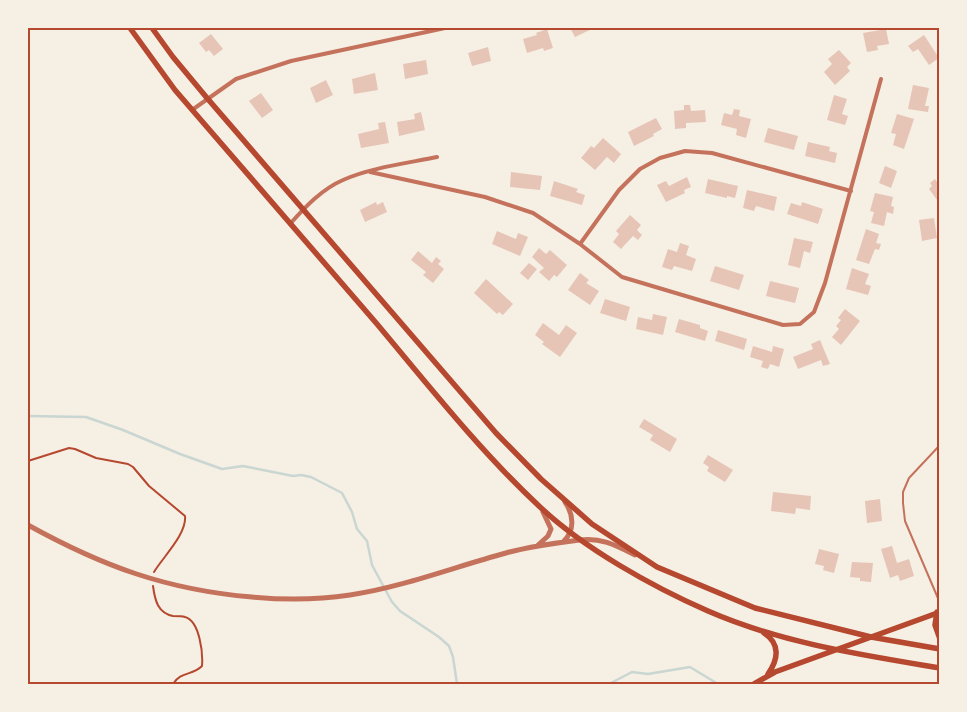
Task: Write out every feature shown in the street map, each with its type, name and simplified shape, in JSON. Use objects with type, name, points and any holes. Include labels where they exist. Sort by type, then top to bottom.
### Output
[{"type":"main road","points":[[130,28],[192,110],[484,450],[540,508],[580,540],[641,577],[720,616],[760,630],[835,650],[940,668]]},
{"type":"main road","points":[[152,28],[173,57],[302,210],[496,433],[541,479],[592,524],[657,566],[755,608],[871,637],[940,649]]},
{"type":"main road","points":[[754,684],[767,676],[938,612]]},
{"type":"main road","points":[[938,612],[935,625],[940,639]]},
{"type":"main road","points":[[760,630],[773,640],[777,650],[773,666],[767,676]]},
{"type":"street","points":[[192,110],[236,79],[291,61],[445,28]]},
{"type":"street","points":[[370,172],[485,197],[533,213],[580,244],[622,277],[783,325],[800,324],[814,312],[825,283],[881,79]]},
{"type":"street","points":[[580,244],[619,190],[640,169],[660,158],[685,151],[712,154],[850,191]]},
{"type":"street","points":[[290,224],[302,210],[324,191],[343,180],[437,157]]},
{"type":"street","points":[[563,499],[570,510],[572,518],[571,532],[563,542]]},
{"type":"street","points":[[536,546],[548,536],[550,529],[545,514],[540,508]]},
{"type":"street","points":[[28,525],[83,554],[129,573],[172,586],[218,594],[275,599],[317,599],[350,595],[427,578],[536,546],[580,540],[596,539],[613,544],[657,566]]},
{"type":"lane","points":[[940,445],[909,478],[903,492],[903,503],[905,521],[940,603]]},
{"type":"path","points":[[28,461],[69,448],[96,458],[128,464],[133,467],[149,486],[185,516],[186,523],[182,532],[153,573],[154,594],[160,609],[165,613],[186,617],[192,621],[199,638],[203,656],[202,666],[197,671],[177,678],[173,684]]},
{"type":"building","points":[[570,28],[594,28],[575,37]]},
{"type":"building","points":[[547,29],[553,48],[544,51],[543,48],[527,53],[523,39],[537,35],[536,33]]},
{"type":"building","points":[[886,29],[889,44],[877,46],[878,50],[867,52],[863,33]]},
{"type":"building","points":[[211,34],[223,49],[214,56],[209,50],[206,52],[199,43]]},
{"type":"building","points":[[924,35],[939,58],[929,65],[918,49],[913,52],[908,46]]},
{"type":"building","points":[[488,47],[491,61],[472,66],[468,53]]},
{"type":"building","points":[[839,50],[851,63],[847,67],[850,71],[835,85],[824,72],[832,64],[828,59]]},
{"type":"building","points":[[426,60],[428,74],[405,79],[403,64]]},
{"type":"building","points":[[375,73],[378,90],[354,94],[352,79]]},
{"type":"building","points":[[326,80],[333,95],[316,103],[310,88]]},
{"type":"building","points":[[913,85],[929,88],[925,106],[929,106],[928,112],[908,109]]},
{"type":"building","points":[[261,93],[273,110],[262,118],[249,101]]},
{"type":"building","points":[[834,95],[847,99],[842,114],[848,116],[845,125],[827,120]]},
{"type":"building","points":[[684,105],[690,105],[691,111],[705,110],[706,122],[686,123],[686,128],[675,129],[674,111],[684,110]]},
{"type":"building","points":[[734,109],[740,110],[739,116],[751,119],[746,138],[736,135],[737,129],[721,125],[724,113],[732,115]]},
{"type":"building","points":[[421,112],[425,130],[399,136],[397,122],[415,119],[414,114]]},
{"type":"building","points":[[897,114],[914,119],[904,149],[893,145],[896,134],[891,133]]},
{"type":"building","points":[[656,118],[662,129],[653,134],[654,136],[634,146],[628,132]]},
{"type":"building","points":[[385,122],[389,143],[361,148],[358,134],[379,129],[378,123]]},
{"type":"building","points":[[768,128],[798,136],[794,150],[764,142]]},
{"type":"building","points":[[603,138],[621,154],[614,163],[607,157],[595,170],[581,158],[591,146],[594,148]]},
{"type":"building","points":[[808,142],[830,147],[829,151],[837,153],[835,163],[805,156]]},
{"type":"building","points":[[885,166],[897,171],[891,188],[879,183]]},
{"type":"building","points":[[511,172],[542,176],[540,190],[510,187]]},
{"type":"building","points":[[687,177],[691,187],[684,190],[685,193],[666,202],[657,185],[666,181],[669,186]]},
{"type":"building","points":[[708,179],[738,186],[735,198],[705,193]]},
{"type":"building","points":[[935,179],[937,182],[940,180],[940,204],[929,189],[932,186],[930,183]]},
{"type":"building","points":[[554,181],[578,189],[576,192],[585,195],[582,205],[550,196]]},
{"type":"building","points":[[747,190],[777,197],[774,211],[756,206],[754,211],[743,208]]},
{"type":"building","points":[[875,193],[893,197],[891,206],[894,207],[893,214],[887,212],[884,226],[871,223],[874,212],[870,211]]},
{"type":"building","points":[[376,202],[377,205],[383,202],[387,212],[365,222],[360,210]]},
{"type":"building","points":[[802,202],[823,209],[818,224],[787,214],[791,203],[801,206]]},
{"type":"building","points":[[630,215],[641,225],[637,230],[642,235],[638,240],[633,236],[621,249],[613,242],[619,234],[616,231]]},
{"type":"building","points":[[934,218],[937,238],[922,241],[919,220]]},
{"type":"building","points":[[866,229],[879,234],[876,243],[881,244],[879,250],[875,249],[869,264],[856,260]]},
{"type":"building","points":[[497,231],[516,239],[518,233],[528,237],[520,256],[492,244]]},
{"type":"building","points":[[794,238],[813,242],[810,253],[804,251],[800,268],[788,265]]},
{"type":"building","points":[[680,243],[689,246],[686,255],[696,259],[692,271],[674,266],[672,270],[662,267],[668,249],[677,252]]},
{"type":"building","points":[[539,248],[546,254],[550,250],[567,265],[557,277],[554,275],[549,281],[539,272],[544,268],[532,257]]},
{"type":"building","points":[[418,251],[432,263],[436,257],[441,261],[438,264],[444,269],[433,283],[423,275],[426,272],[411,260]]},
{"type":"building","points":[[529,263],[537,269],[528,280],[520,273]]},
{"type":"building","points":[[715,266],[744,275],[739,290],[710,281]]},
{"type":"building","points":[[852,268],[869,274],[865,284],[871,286],[868,295],[846,289]]},
{"type":"building","points":[[580,273],[589,280],[586,283],[599,291],[590,305],[568,290]]},
{"type":"building","points":[[486,279],[513,304],[503,315],[499,312],[497,314],[474,293]]},
{"type":"building","points":[[770,281],[799,288],[795,303],[766,296]]},
{"type":"building","points":[[605,299],[630,307],[626,321],[600,313]]},
{"type":"building","points":[[845,309],[860,321],[841,345],[832,337],[839,329],[836,326],[841,320],[838,318]]},
{"type":"building","points":[[653,314],[667,317],[663,335],[636,329],[638,317],[652,320]]},
{"type":"building","points":[[679,319],[700,325],[700,328],[708,331],[705,341],[675,332]]},
{"type":"building","points":[[543,323],[559,335],[566,325],[577,333],[560,357],[542,344],[544,342],[535,335]]},
{"type":"building","points":[[718,330],[747,339],[744,350],[715,341]]},
{"type":"building","points":[[820,340],[830,364],[823,366],[821,360],[798,369],[793,357],[813,349],[811,344]]},
{"type":"building","points":[[753,346],[772,352],[773,346],[784,349],[779,367],[770,364],[768,369],[761,367],[763,361],[750,357]]},
{"type":"building","points":[[644,419],[677,439],[670,452],[650,440],[653,435],[639,427]]},
{"type":"building","points":[[708,455],[733,470],[725,482],[707,471],[709,467],[703,463]]},
{"type":"building","points":[[773,492],[811,496],[810,510],[796,508],[795,514],[771,511]]},
{"type":"building","points":[[880,499],[882,521],[867,523],[865,501]]},
{"type":"building","points":[[892,546],[897,563],[909,559],[914,576],[900,581],[898,575],[890,578],[881,549]]},
{"type":"building","points":[[819,549],[839,554],[834,573],[823,570],[824,566],[815,564]]},
{"type":"building","points":[[852,562],[873,563],[871,582],[860,581],[860,578],[850,577]]},
{"type":"waterway","points":[[28,416],[86,417],[222,469],[243,466],[293,476],[301,475],[311,477],[342,493],[352,512],[357,529],[367,541],[372,565],[392,602],[400,611],[439,637],[449,646],[453,657],[457,684]]},
{"type":"waterway","points":[[603,684],[609,684],[632,672],[648,674],[690,667],[718,684]]}]
